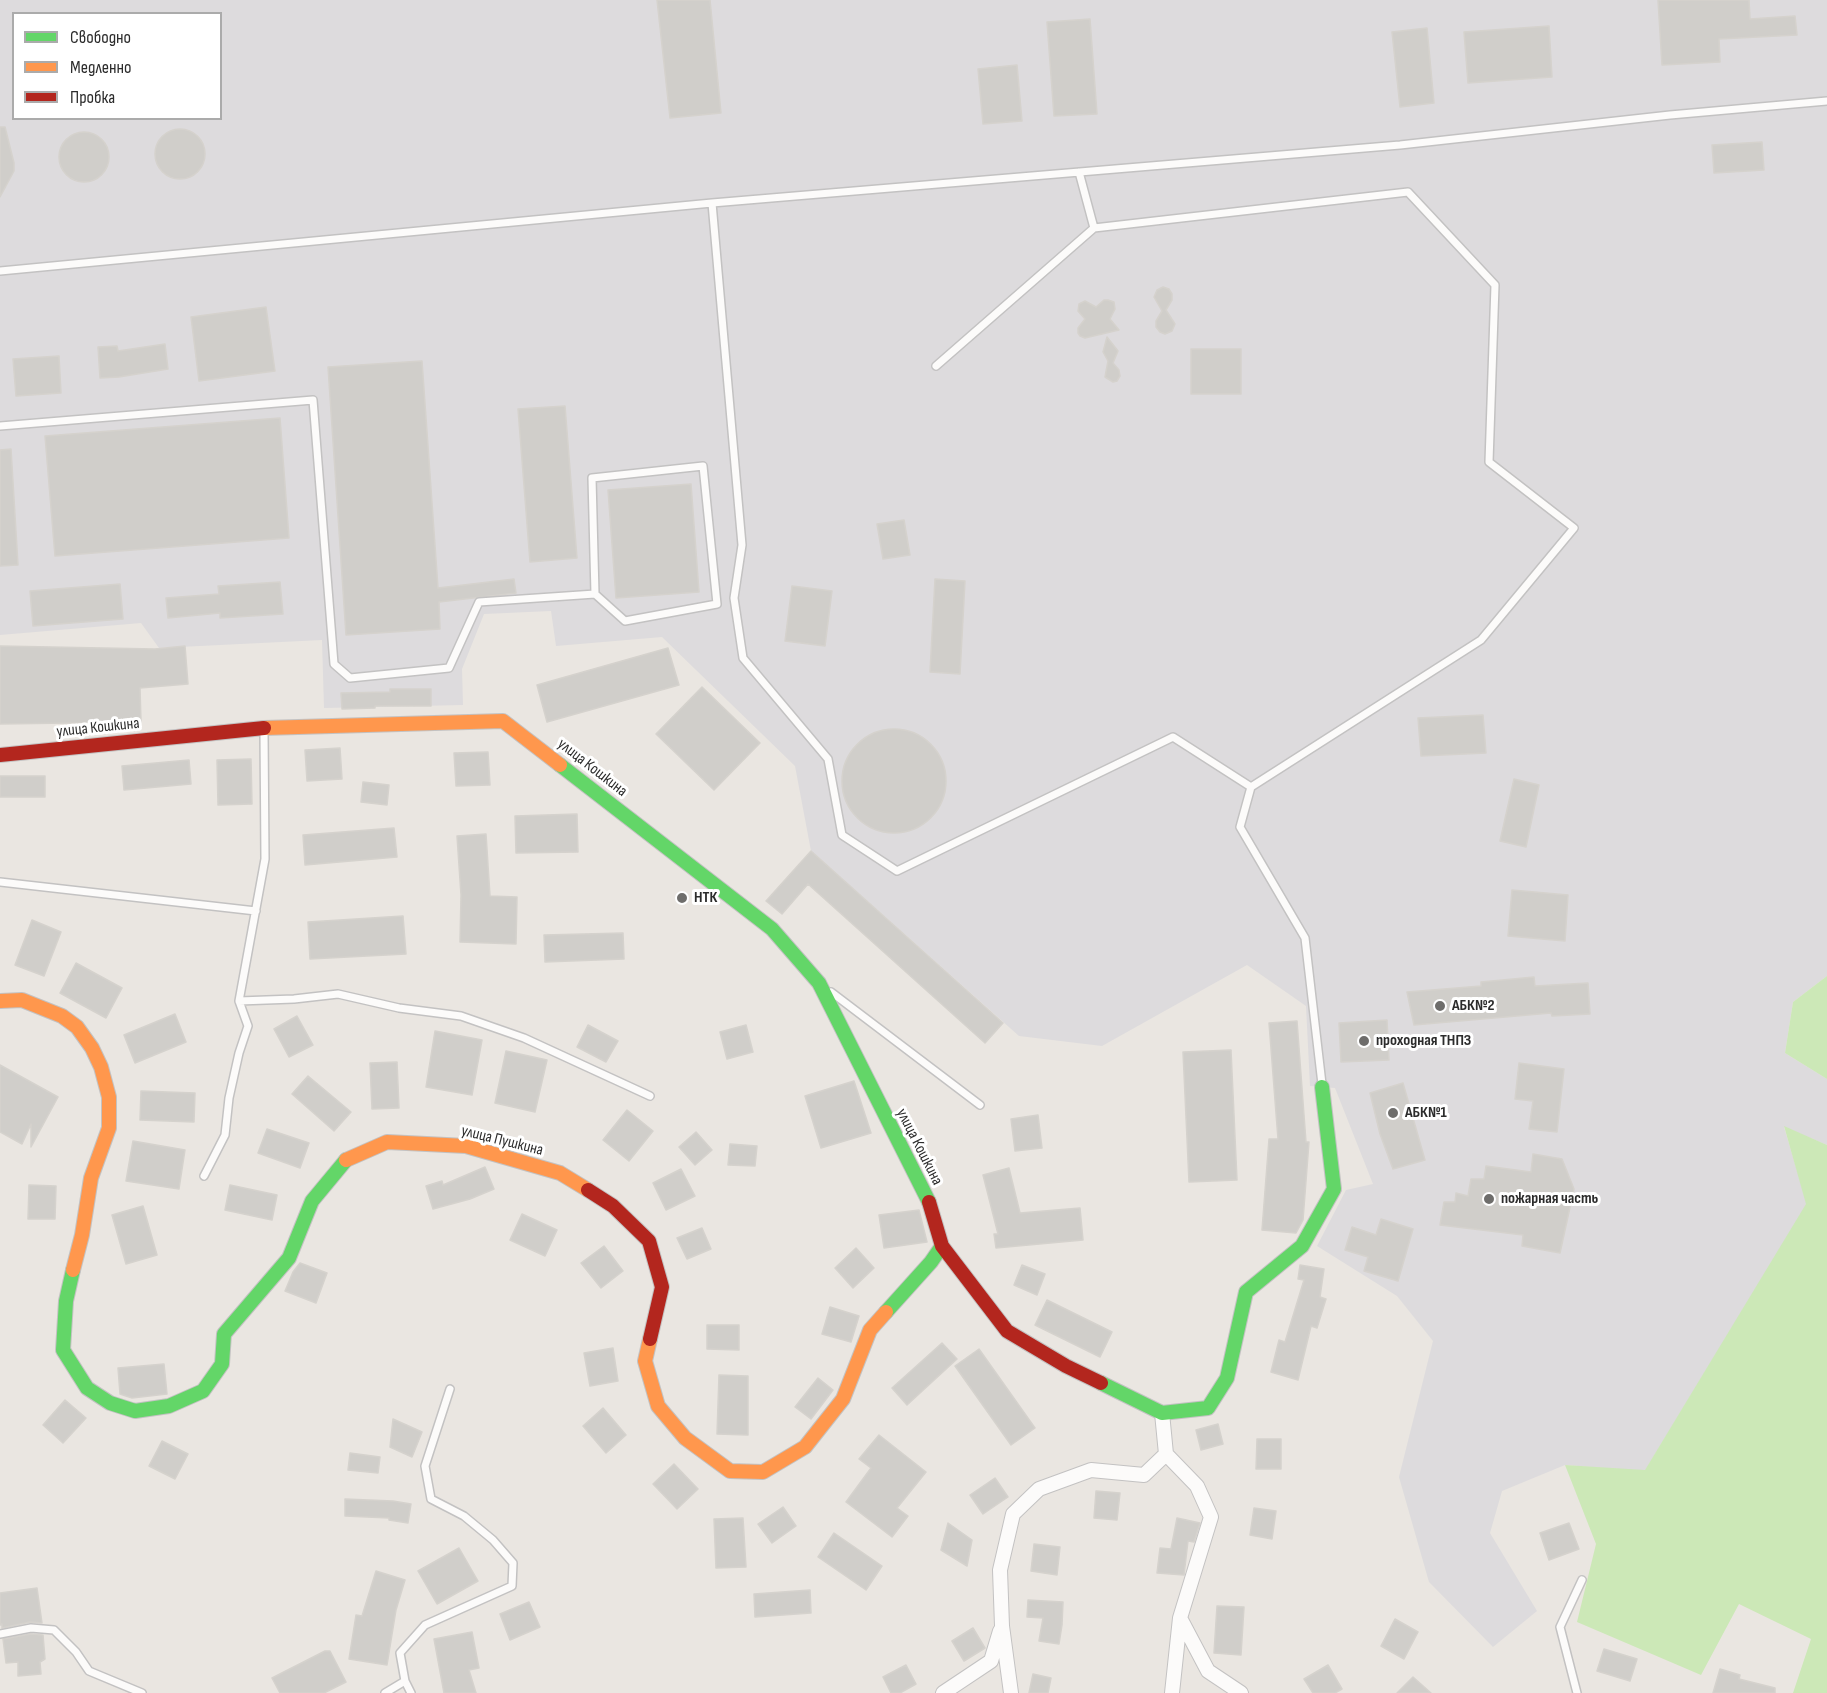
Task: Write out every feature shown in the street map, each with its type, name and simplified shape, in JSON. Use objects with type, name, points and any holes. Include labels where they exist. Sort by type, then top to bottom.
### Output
[{"type":"street","name":"улица Кошкина","points":[[0,755],[264,728],[504,721],[772,929],[819,983],[932,1209],[942,1246]]},
{"type":"street","name":"улица Пушкина","points":[[0,1001],[22,1000],[62,1016],[77,1027],[92,1048],[101,1067],[109,1096],[109,1128],[91,1178],[82,1234],[66,1301],[63,1350],[87,1388],[110,1403],[135,1411],[169,1406],[203,1391],[222,1364],[224,1334],[289,1258],[312,1201],[345,1160],[387,1142],[465,1146],[560,1173],[613,1206],[649,1241],[662,1287],[645,1361],[658,1406],[685,1438],[730,1471],[763,1472],[805,1448],[843,1400],[870,1330],[931,1262],[942,1246]]},
{"type":"street","points":[[942,1246],[1007,1331],[1066,1366],[1162,1413],[1208,1408],[1227,1378],[1246,1292],[1302,1246],[1334,1189],[1322,1087]]},
{"type":"street","points":[[1162,1413],[1166,1454],[1197,1486],[1212,1517],[1180,1617],[1172,1693]]},
{"type":"street","points":[[1011,1693],[1002,1626],[1000,1570],[1013,1514],[1039,1489],[1091,1470],[1144,1475],[1166,1454]]},
{"type":"street","points":[[1180,1617],[1208,1671],[1241,1693]]},
{"type":"street","points":[[943,1693],[991,1661],[1002,1626]]},
{"type":"lane","points":[[0,271],[712,203],[1400,145],[1670,115],[1827,101]]},
{"type":"lane","points":[[1078,172],[1094,228]]},
{"type":"lane","points":[[936,366],[1094,228],[1408,192],[1494,285],[1490,462],[1574,528],[1481,640],[1251,786],[1240,828],[1305,938],[1322,1087]]},
{"type":"lane","points":[[712,203],[742,545],[734,598],[744,658],[828,759],[842,835],[897,871],[1173,737],[1251,786]]},
{"type":"lane","points":[[0,426],[313,400],[334,664],[350,678],[448,668],[479,602],[595,594],[625,621],[717,604],[703,466],[592,478],[595,594]]},
{"type":"lane","points":[[204,1176],[225,1135],[229,1098],[239,1053],[248,1026],[239,1001],[265,859],[264,728]]},
{"type":"lane","points":[[0,882],[256,911]]},
{"type":"lane","points":[[819,983],[980,1105]]},
{"type":"lane","points":[[239,1001],[294,999],[338,994],[399,1008],[461,1016],[524,1038],[650,1096]]},
{"type":"lane","points":[[411,1693],[405,1681],[400,1653],[425,1625],[512,1586],[513,1563],[492,1540],[464,1516],[431,1499],[425,1466],[450,1389]]},
{"type":"lane","points":[[1577,1693],[1560,1626],[1582,1580]]},
{"type":"lane","points":[[0,1634],[31,1628],[54,1630],[76,1652],[89,1671],[142,1693]]},
{"type":"lane","points":[[385,1693],[405,1681]]},
{"type":"shaded area","points":[[0,0],[1827,0],[1827,976],[1793,1002],[1785,1053],[1827,1079],[1827,1145],[1784,1127],[1807,1204],[1645,1471],[1565,1465],[1502,1491],[1490,1533],[1537,1611],[1493,1647],[1429,1582],[1399,1477],[1433,1341],[1397,1296],[1317,1246],[1346,1190],[1373,1184],[1335,1088],[1310,1086],[1306,1006],[1247,965],[1102,1046],[1019,1036],[811,851],[795,766],[662,637],[556,646],[551,611],[484,614],[462,669],[463,705],[324,708],[322,640],[159,648],[141,623],[0,635]]},
{"type":"green space","points":[[1827,976],[1827,1079],[1785,1053],[1793,1002]]},
{"type":"green space","points":[[1784,1126],[1827,1145],[1827,1693],[1793,1693],[1811,1639],[1739,1604],[1701,1675],[1577,1622],[1596,1544],[1565,1465],[1645,1470],[1806,1204]]},
{"type":"building","points":[[657,0],[710,0],[721,113],[670,118]]},
{"type":"building","points":[[1658,0],[1749,0],[1750,19],[1795,16],[1797,35],[1719,39],[1720,62],[1662,65]]},
{"type":"building","points":[[1090,19],[1097,114],[1054,116],[1047,22]]},
{"type":"building","points":[[1549,26],[1552,77],[1468,83],[1464,32]]},
{"type":"building","points":[[1427,28],[1434,103],[1400,107],[1392,32]]},
{"type":"building","points":[[1017,65],[1022,121],[983,124],[978,69]]},
{"type":"building","points":[[0,127],[5,127],[14,171],[0,197]]},
{"type":"building","points":[[180,129],[198,136],[205,154],[198,172],[180,179],[162,172],[155,154],[162,136]]},
{"type":"building","points":[[79,132],[89,132],[102,139],[109,152],[109,162],[102,175],[89,182],[79,182],[70,178],[63,171],[59,162],[59,152],[63,143],[70,136]]},
{"type":"building","points":[[1762,142],[1764,170],[1714,173],[1712,145]]},
{"type":"building","points":[[1163,287],[1169,289],[1172,294],[1172,300],[1166,310],[1175,324],[1172,331],[1165,334],[1156,327],[1156,321],[1162,311],[1154,297],[1157,290]]},
{"type":"building","points":[[1104,300],[1114,302],[1115,309],[1110,319],[1119,330],[1085,338],[1080,336],[1078,328],[1085,319],[1078,311],[1079,304],[1085,301],[1096,307]]},
{"type":"building","points":[[266,307],[275,371],[199,381],[191,317]]},
{"type":"building","points":[[1107,337],[1118,351],[1113,363],[1119,370],[1120,376],[1117,381],[1113,382],[1105,377],[1108,361],[1103,352]]},
{"type":"building","points":[[165,344],[168,369],[100,378],[98,347],[117,346],[118,351]]},
{"type":"building","points":[[1191,349],[1241,349],[1241,394],[1191,394]]},
{"type":"building","points":[[59,356],[61,393],[16,396],[13,359]]},
{"type":"building","points":[[422,361],[438,588],[514,579],[516,593],[439,602],[440,629],[346,635],[328,367]]},
{"type":"building","points":[[565,406],[577,558],[530,562],[518,409]]},
{"type":"building","points":[[280,418],[289,538],[55,556],[45,436]]},
{"type":"building","points":[[11,449],[18,565],[0,566],[0,450]]},
{"type":"building","points":[[691,484],[699,592],[616,598],[608,490]]},
{"type":"building","points":[[904,520],[910,555],[883,559],[877,524]]},
{"type":"building","points":[[935,579],[965,581],[960,674],[930,672]]},
{"type":"building","points":[[280,582],[283,614],[220,618],[220,613],[168,618],[166,598],[219,594],[218,586]]},
{"type":"building","points":[[120,584],[123,619],[33,626],[30,591]]},
{"type":"building","points":[[792,586],[832,591],[825,646],[785,641]]},
{"type":"building","points":[[0,646],[155,649],[185,646],[188,684],[140,688],[141,722],[0,724]]},
{"type":"building","points":[[668,648],[679,685],[547,722],[537,685]]},
{"type":"building","points":[[702,687],[760,743],[714,790],[656,734]]},
{"type":"building","points":[[390,689],[431,689],[431,706],[375,706],[375,708],[342,709],[341,693],[390,692]]},
{"type":"building","points":[[1483,715],[1486,753],[1421,756],[1418,718]]},
{"type":"building","points":[[894,729],[914,733],[931,744],[942,761],[946,781],[942,801],[931,818],[914,829],[894,833],[874,829],[857,818],[846,801],[842,781],[846,761],[857,744],[874,733]]},
{"type":"building","points":[[340,748],[342,779],[307,781],[305,750]]},
{"type":"building","points":[[488,752],[490,785],[456,786],[454,753]]},
{"type":"building","points":[[251,759],[252,804],[218,805],[217,760]]},
{"type":"building","points":[[189,760],[191,784],[124,790],[122,766]]},
{"type":"building","points":[[0,776],[45,776],[45,797],[0,797]]},
{"type":"building","points":[[1514,779],[1539,785],[1526,847],[1500,841]]},
{"type":"building","points":[[363,782],[389,785],[387,805],[361,802]]},
{"type":"building","points":[[577,814],[578,852],[516,853],[515,816]]},
{"type":"building","points":[[394,828],[397,857],[305,865],[303,835]]},
{"type":"building","points":[[486,834],[490,896],[517,897],[516,944],[460,942],[461,895],[457,836]]},
{"type":"building","points":[[811,851],[1003,1023],[985,1043],[808,884],[782,914],[766,901]]},
{"type":"building","points":[[1512,890],[1568,895],[1565,941],[1508,936]]},
{"type":"building","points":[[403,916],[406,954],[310,959],[308,922]]},
{"type":"building","points":[[32,920],[61,932],[44,976],[15,965]]},
{"type":"building","points":[[623,933],[624,959],[545,962],[544,935]]},
{"type":"building","points":[[76,963],[122,988],[106,1018],[60,993]]},
{"type":"building","points":[[1534,977],[1535,986],[1588,983],[1590,1014],[1552,1016],[1551,1013],[1414,1025],[1407,992],[1481,986],[1481,982]]},
{"type":"building","points":[[175,1014],[186,1042],[135,1063],[124,1035]]},
{"type":"building","points":[[297,1016],[313,1045],[289,1057],[274,1029]]},
{"type":"building","name":"проходная ТНПЗ","points":[[1387,1020],[1389,1060],[1341,1062],[1339,1023]]},
{"type":"building","points":[[1297,1021],[1306,1142],[1309,1142],[1303,1220],[1296,1233],[1262,1230],[1269,1139],[1278,1139],[1269,1023]]},
{"type":"building","points":[[588,1025],[618,1041],[606,1062],[577,1047]]},
{"type":"building","points":[[746,1025],[753,1052],[727,1059],[720,1032]]},
{"type":"building","points":[[435,1031],[482,1040],[472,1095],[426,1087]]},
{"type":"building","points":[[1231,1050],[1237,1180],[1189,1182],[1183,1052]]},
{"type":"building","points":[[506,1051],[547,1060],[535,1112],[495,1103]]},
{"type":"building","points":[[397,1062],[399,1108],[372,1109],[370,1063]]},
{"type":"building","points":[[1519,1063],[1564,1069],[1557,1132],[1529,1129],[1533,1101],[1515,1099]]},
{"type":"building","points":[[0,1065],[58,1097],[31,1147],[31,1124],[22,1144],[0,1132]]},
{"type":"building","points":[[308,1076],[351,1112],[334,1131],[292,1094]]},
{"type":"building","points":[[854,1081],[871,1133],[821,1148],[805,1096]]},
{"type":"building","name":"АБК№1","points":[[1403,1083],[1425,1160],[1393,1169],[1380,1134],[1370,1093]]},
{"type":"building","points":[[141,1091],[195,1093],[194,1122],[140,1120]]},
{"type":"building","points":[[627,1110],[653,1131],[629,1161],[603,1140]]},
{"type":"building","points":[[1038,1115],[1042,1148],[1015,1151],[1011,1119]]},
{"type":"building","points":[[267,1129],[309,1143],[300,1168],[258,1153]]},
{"type":"building","points":[[696,1132],[712,1150],[695,1165],[679,1147]]},
{"type":"building","points":[[133,1141],[185,1150],[179,1189],[126,1181]]},
{"type":"building","points":[[730,1144],[757,1146],[755,1166],[728,1165]]},
{"type":"building","points":[[1533,1154],[1562,1159],[1574,1189],[1560,1253],[1522,1246],[1523,1235],[1440,1225],[1444,1202],[1455,1202],[1456,1193],[1468,1196],[1471,1179],[1484,1179],[1486,1166],[1531,1172]]},
{"type":"building","points":[[485,1167],[494,1189],[470,1199],[433,1209],[426,1186],[442,1181],[443,1185]]},
{"type":"building","points":[[1009,1168],[1020,1213],[1080,1208],[1083,1240],[996,1248],[994,1234],[998,1234],[983,1175]]},
{"type":"building","points":[[681,1169],[695,1196],[666,1210],[653,1183]]},
{"type":"building","points":[[29,1185],[56,1186],[55,1219],[28,1219]]},
{"type":"building","points":[[230,1185],[277,1195],[272,1220],[225,1210]]},
{"type":"building","points":[[143,1206],[157,1255],[126,1264],[112,1215]]},
{"type":"building","points":[[919,1210],[927,1242],[884,1248],[879,1215]]},
{"type":"building","points":[[522,1214],[557,1230],[545,1256],[510,1240]]},
{"type":"building","points":[[1381,1219],[1413,1229],[1398,1281],[1364,1271],[1368,1257],[1345,1250],[1352,1227],[1376,1235]]},
{"type":"building","points":[[702,1228],[711,1249],[687,1259],[677,1238]]},
{"type":"building","points":[[604,1246],[623,1271],[601,1288],[581,1263]]},
{"type":"building","points":[[856,1248],[874,1268],[853,1288],[835,1268]]},
{"type":"building","points":[[300,1263],[327,1273],[316,1303],[285,1291],[293,1272]]},
{"type":"building","points":[[1022,1265],[1045,1274],[1037,1295],[1014,1285]]},
{"type":"building","points":[[1300,1265],[1324,1269],[1320,1297],[1326,1299],[1317,1328],[1311,1326],[1298,1380],[1271,1372],[1279,1340],[1285,1342],[1304,1280],[1298,1279]]},
{"type":"building","points":[[1047,1300],[1112,1332],[1100,1357],[1035,1325]]},
{"type":"building","points":[[830,1307],[859,1316],[851,1342],[822,1334]]},
{"type":"building","points":[[707,1325],[739,1325],[739,1350],[707,1349]]},
{"type":"building","points":[[942,1343],[957,1359],[907,1405],[892,1388]]},
{"type":"building","points":[[613,1348],[618,1381],[590,1386],[584,1353]]},
{"type":"building","points":[[979,1349],[1035,1428],[1011,1445],[955,1366]]},
{"type":"building","points":[[164,1364],[167,1394],[132,1398],[120,1394],[118,1368]]},
{"type":"building","points":[[719,1375],[748,1376],[748,1435],[717,1434]]},
{"type":"building","points":[[818,1378],[833,1390],[811,1419],[795,1407]]},
{"type":"building","points":[[65,1400],[86,1418],[63,1443],[43,1425]]},
{"type":"building","points":[[603,1408],[626,1435],[606,1453],[583,1426]]},
{"type":"building","points":[[393,1419],[422,1432],[412,1457],[390,1447]]},
{"type":"building","points":[[1218,1424],[1223,1444],[1201,1450],[1196,1430]]},
{"type":"building","points":[[879,1435],[926,1472],[897,1508],[908,1516],[892,1537],[846,1502],[871,1468],[859,1459]]},
{"type":"building","points":[[1257,1439],[1281,1439],[1281,1469],[1256,1469]]},
{"type":"building","points":[[162,1441],[188,1454],[175,1479],[149,1466]]},
{"type":"building","points":[[350,1453],[380,1457],[378,1473],[348,1470]]},
{"type":"building","points":[[674,1464],[698,1489],[677,1509],[653,1484]]},
{"type":"building","points":[[995,1478],[1008,1497],[983,1514],[970,1495]]},
{"type":"building","points":[[1096,1491],[1120,1493],[1117,1520],[1094,1518]]},
{"type":"building","points":[[345,1499],[411,1504],[408,1523],[389,1520],[389,1518],[345,1516]]},
{"type":"building","points":[[783,1507],[796,1526],[772,1543],[758,1524]]},
{"type":"building","points":[[1254,1508],[1276,1511],[1272,1539],[1250,1535]]},
{"type":"building","points":[[743,1518],[746,1567],[716,1568],[714,1519]]},
{"type":"building","points":[[1177,1518],[1200,1523],[1194,1542],[1188,1541],[1184,1575],[1157,1573],[1160,1548],[1171,1549]]},
{"type":"building","points":[[948,1523],[972,1540],[967,1566],[941,1550]]},
{"type":"building","points":[[1569,1523],[1579,1549],[1549,1560],[1540,1533]]},
{"type":"building","points":[[834,1533],[882,1566],[866,1590],[818,1557]]},
{"type":"building","points":[[1034,1544],[1060,1547],[1057,1575],[1031,1571]]},
{"type":"building","points":[[459,1548],[478,1581],[437,1604],[418,1571]]},
{"type":"building","points":[[376,1571],[405,1580],[396,1610],[387,1665],[349,1659],[356,1615],[362,1616]]},
{"type":"building","points":[[37,1588],[42,1623],[30,1622],[2,1628],[2,1624],[0,1625],[0,1593]]},
{"type":"building","points":[[810,1590],[811,1613],[755,1617],[754,1594]]},
{"type":"building","points":[[1028,1600],[1063,1602],[1059,1644],[1039,1641],[1043,1618],[1027,1617]]},
{"type":"building","points":[[529,1602],[540,1627],[510,1640],[500,1614]]},
{"type":"building","points":[[1217,1606],[1244,1607],[1241,1655],[1214,1653]]},
{"type":"building","points":[[1395,1619],[1418,1632],[1404,1659],[1381,1646]]},
{"type":"building","points":[[973,1628],[985,1648],[964,1661],[952,1641]]},
{"type":"building","points":[[472,1632],[479,1668],[469,1670],[476,1693],[444,1693],[434,1639]]},
{"type":"building","points":[[31,1634],[43,1635],[45,1659],[40,1662],[41,1674],[18,1676],[18,1662],[6,1663],[3,1639]]},
{"type":"building","points":[[1604,1649],[1637,1659],[1630,1681],[1597,1671]]},
{"type":"building","points":[[325,1651],[330,1651],[346,1682],[324,1693],[280,1693],[272,1678]]},
{"type":"building","points":[[906,1665],[916,1684],[900,1693],[891,1693],[883,1677]]},
{"type":"building","points":[[1328,1665],[1342,1689],[1335,1693],[1313,1693],[1304,1679]]},
{"type":"building","points":[[1720,1669],[1740,1675],[1739,1679],[1775,1688],[1775,1693],[1713,1693]]},
{"type":"building","points":[[1033,1674],[1051,1678],[1048,1693],[1029,1693]]},
{"type":"building","points":[[1413,1677],[1431,1693],[1397,1693]]},
{"type":"traffic: fast","points":[[560,765],[772,929],[819,983],[929,1202]]},
{"type":"traffic: fast","points":[[1101,1383],[1162,1413],[1208,1408],[1227,1378],[1246,1292],[1302,1246],[1334,1189],[1322,1087]]},
{"type":"traffic: fast","points":[[73,1270],[66,1301],[63,1350],[87,1388],[110,1403],[135,1411],[169,1406],[203,1391],[222,1364],[224,1334],[289,1258],[312,1201],[346,1160]]},
{"type":"traffic: fast","points":[[886,1312],[931,1262],[942,1246]]},
{"type":"traffic: slow","points":[[264,728],[503,721],[560,765]]},
{"type":"traffic: slow","points":[[0,1001],[22,1000],[62,1016],[77,1027],[92,1048],[101,1067],[109,1097],[109,1128],[91,1178],[82,1235],[73,1270]]},
{"type":"traffic: slow","points":[[346,1160],[387,1142],[466,1146],[560,1173],[588,1190]]},
{"type":"traffic: slow","points":[[650,1339],[645,1361],[658,1406],[685,1438],[730,1471],[763,1472],[805,1447],[843,1399],[870,1330],[886,1312]]},
{"type":"traffic: jam","points":[[0,755],[264,728]]},
{"type":"traffic: jam","points":[[588,1190],[613,1206],[649,1241],[662,1287],[650,1339]]},
{"type":"traffic: jam","points":[[929,1202],[942,1246],[1007,1331],[1066,1366],[1101,1383]]},
{"type":"place","name":"НТК","points":[[682,898]]},
{"type":"place","name":"АБК№2","points":[[1440,1006]]},
{"type":"place","name":"проходная ТНПЗ","points":[[1364,1041]]},
{"type":"place","name":"АБК№1","points":[[1393,1113]]},
{"type":"place","name":"пожарная часть","points":[[1489,1199]]}]
